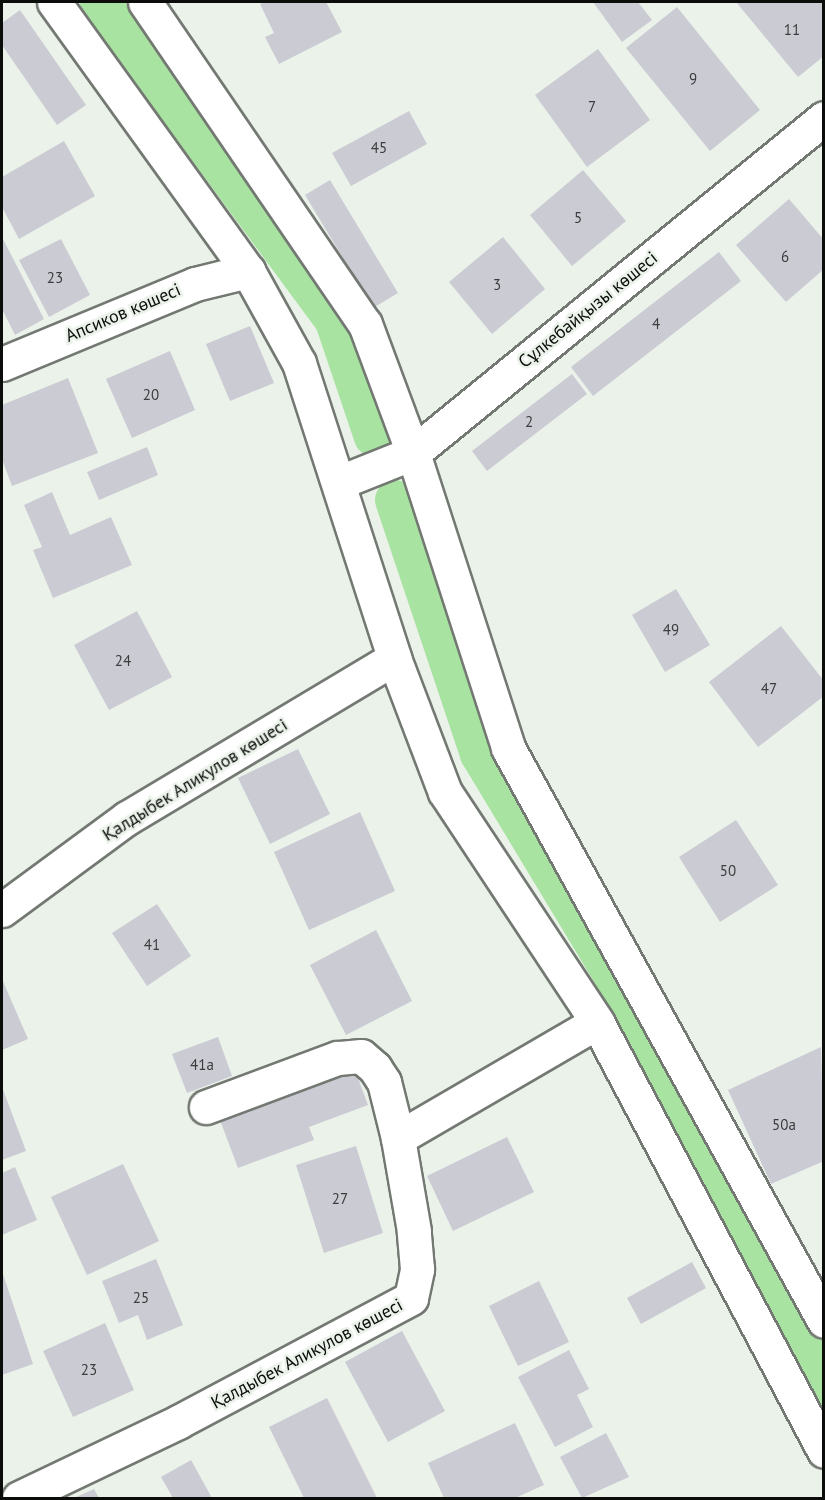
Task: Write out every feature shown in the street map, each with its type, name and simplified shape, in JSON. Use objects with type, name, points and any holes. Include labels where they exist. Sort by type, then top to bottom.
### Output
[{"type":"street","points":[[54,2],[248,271],[299,363],[340,482],[394,658],[445,792],[597,1022],[824,1451]]},
{"type":"street","points":[[145,2],[365,324],[412,453],[508,748],[824,1321]]},
{"type":"street","name":"Сұлкебайқызы көшесі","points":[[340,482],[412,453],[824,118]]},
{"type":"street","name":"Апсиков көшесі","points":[[2,364],[195,284],[248,271]]},
{"type":"street","name":"Қалдыбек Аликулов көшесі","points":[[2,910],[128,818],[394,658]]},
{"type":"street","points":[[398,1138],[597,1022]]},
{"type":"street","name":"Қалдыбек Аликулов көшесі","points":[[19,1498],[178,1422],[411,1298],[417,1269],[414,1231],[398,1138],[384,1082],[361,1056],[337,1058],[206,1107]]},
{"type":"building","points":[[265,2],[326,2],[342,32],[279,64],[265,37],[274,33],[260,4]]},
{"type":"building","points":[[593,2],[638,2],[652,20],[622,42]]},
{"type":"building","points":[[736,2],[824,2],[824,56],[798,77]]},
{"type":"building","points":[[677,7],[760,110],[710,151],[626,48]]},
{"type":"building","points":[[20,10],[86,105],[57,125],[2,45],[2,23]]},
{"type":"building","points":[[598,49],[650,120],[587,167],[535,95]]},
{"type":"building","points":[[409,111],[427,144],[351,186],[332,153]]},
{"type":"building","points":[[64,141],[95,196],[19,239],[2,207],[2,177]]},
{"type":"building","points":[[583,170],[626,221],[572,266],[530,215]]},
{"type":"building","points":[[330,180],[398,293],[373,308],[305,195]]},
{"type":"building","points":[[789,199],[824,240],[824,269],[786,302],[736,245]]},
{"type":"building","points":[[2,237],[44,319],[15,335],[2,309]]},
{"type":"building","points":[[503,237],[545,289],[492,334],[449,282]]},
{"type":"building","points":[[61,239],[90,295],[49,317],[19,260]]},
{"type":"building","points":[[719,252],[741,281],[593,396],[571,367]]},
{"type":"building","points":[[250,326],[274,383],[230,401],[206,344]]},
{"type":"building","points":[[170,351],[195,410],[132,438],[106,379]]},
{"type":"building","points":[[572,374],[587,394],[487,471],[472,451]]},
{"type":"building","points":[[68,378],[98,453],[12,486],[2,459],[2,405]]},
{"type":"building","points":[[147,447],[158,475],[99,500],[87,472]]},
{"type":"building","points":[[52,492],[70,535],[111,517],[132,565],[53,598],[33,550],[42,547],[24,505]]},
{"type":"building","points":[[676,589],[710,645],[665,672],[632,615]]},
{"type":"building","points":[[137,611],[172,677],[109,710],[74,645]]},
{"type":"building","points":[[781,626],[824,681],[824,696],[758,747],[709,682]]},
{"type":"building","points":[[298,749],[330,814],[270,844],[238,778]]},
{"type":"building","points":[[360,812],[395,891],[309,930],[274,852]]},
{"type":"building","points":[[736,820],[778,885],[720,922],[679,857]]},
{"type":"building","points":[[157,904],[191,956],[147,986],[112,933]]},
{"type":"building","points":[[376,930],[412,1001],[346,1035],[310,965]]},
{"type":"building","points":[[2,979],[28,1039],[2,1050]]},
{"type":"building","points":[[218,1037],[232,1076],[187,1093],[172,1054]]},
{"type":"building","points":[[821,1047],[824,1161],[771,1184],[728,1090]]},
{"type":"building","points":[[355,1070],[368,1105],[309,1127],[314,1140],[238,1168],[220,1120]]},
{"type":"building","points":[[2,1087],[26,1151],[2,1160]]},
{"type":"building","points":[[507,1137],[534,1192],[453,1231],[427,1176]]},
{"type":"building","points":[[356,1146],[383,1233],[324,1253],[296,1165]]},
{"type":"building","points":[[123,1164],[159,1241],[87,1275],[51,1197]]},
{"type":"building","points":[[15,1167],[37,1220],[2,1235],[2,1173]]},
{"type":"building","points":[[156,1259],[183,1325],[147,1340],[138,1315],[119,1323],[102,1281]]},
{"type":"building","points":[[692,1262],[706,1288],[641,1324],[627,1298]]},
{"type":"building","points":[[2,1271],[33,1364],[2,1375]]},
{"type":"building","points":[[539,1281],[569,1342],[518,1366],[489,1306]]},
{"type":"building","points":[[105,1323],[134,1390],[73,1417],[43,1351]]},
{"type":"building","points":[[402,1331],[445,1411],[388,1442],[345,1362]]},
{"type":"building","points":[[569,1350],[589,1389],[577,1395],[593,1427],[555,1447],[518,1377]]},
{"type":"building","points":[[327,1398],[377,1498],[304,1498],[269,1427]]},
{"type":"building","points":[[515,1423],[544,1485],[515,1498],[444,1498],[428,1463]]},
{"type":"building","points":[[606,1433],[629,1477],[582,1498],[560,1457]]},
{"type":"building","points":[[191,1460],[212,1498],[173,1498],[161,1477]]},
{"type":"building","points":[[94,1489],[99,1498],[74,1498]]},
{"type":"waterway","points":[[100,2],[335,321],[374,437]]},
{"type":"waterway","points":[[395,500],[480,754],[636,1013],[824,1386]]}]
